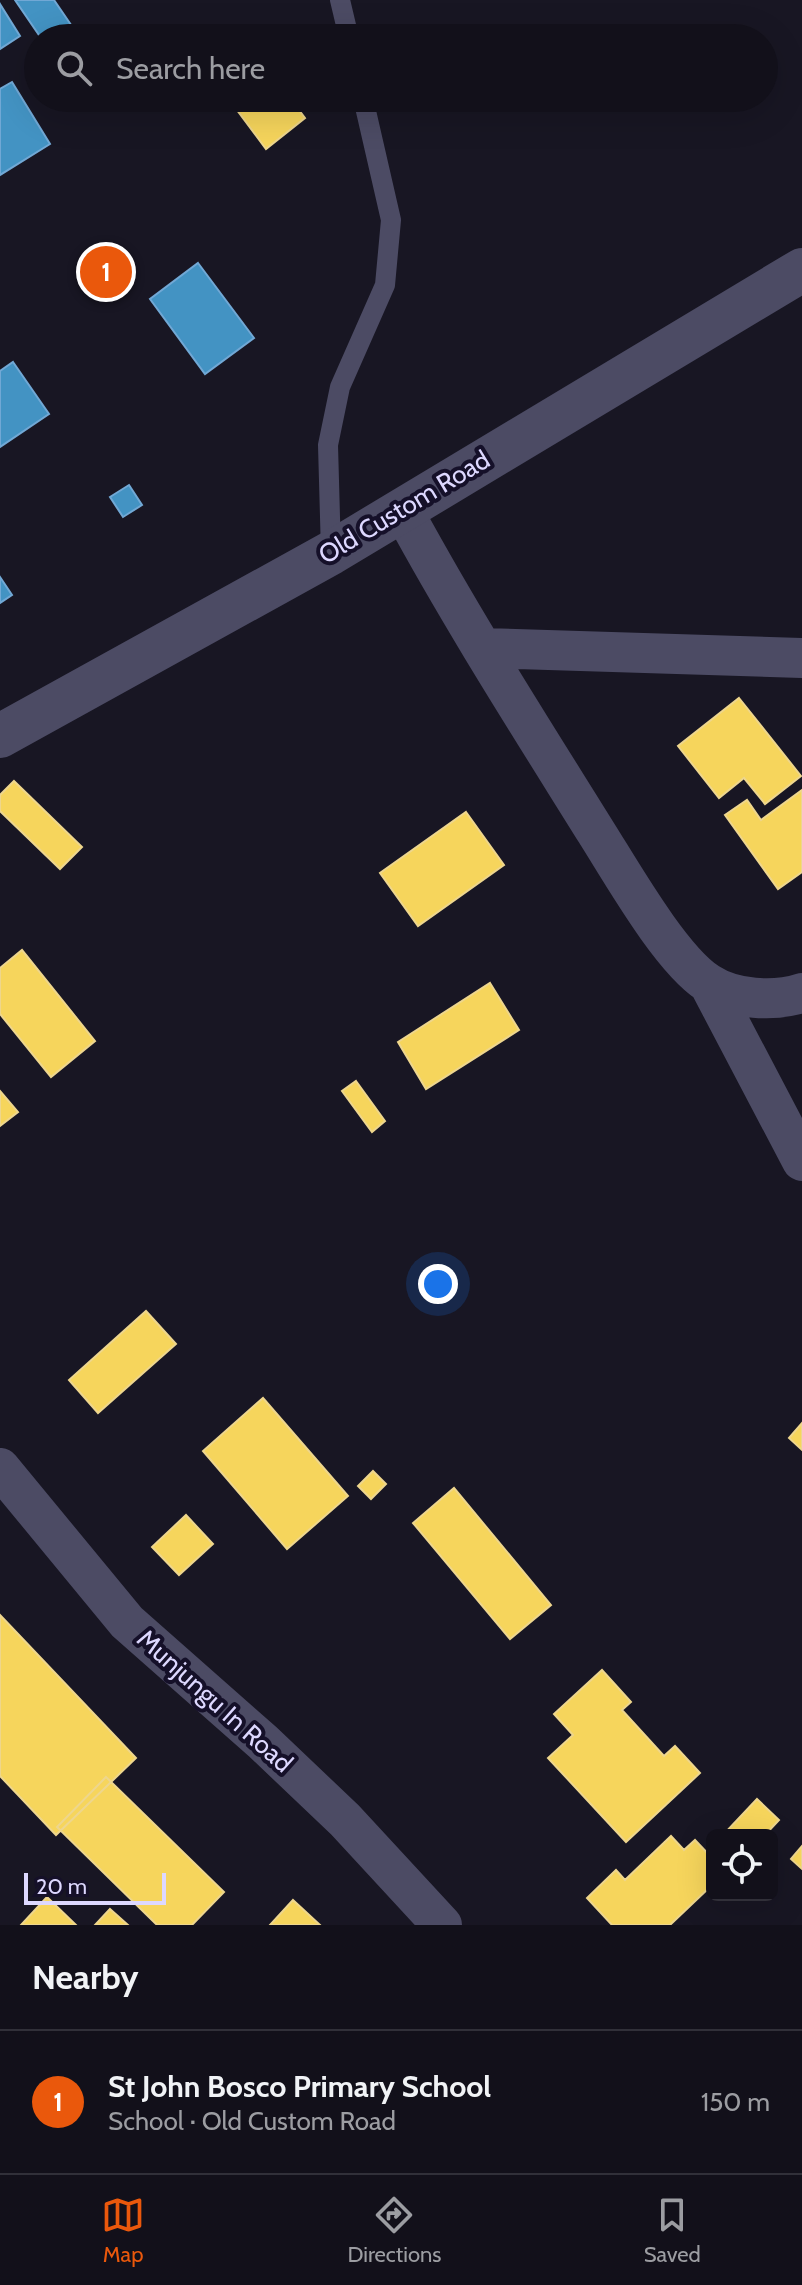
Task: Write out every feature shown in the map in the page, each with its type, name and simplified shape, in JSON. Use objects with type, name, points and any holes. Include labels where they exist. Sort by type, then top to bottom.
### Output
[{"type":"street","name":"Old Custom Road","points":[[0,736],[331,553],[802,270]]},
{"type":"street","points":[[402,509],[482,648],[620,871],[683,960],[709,984],[802,1161]]},
{"type":"street","points":[[482,648],[802,658]]},
{"type":"street","points":[[709,984],[753,998],[782,1000],[802,993]]},
{"type":"street","name":"Munjungu In Road","points":[[0,1468],[127,1622],[263,1742],[345,1820],[442,1925]]},
{"type":"lane","points":[[340,0],[346,24]]},
{"type":"lane","points":[[331,553],[328,445],[340,387],[385,285],[391,220],[366,112]]},
{"type":"building: Homes","points":[[238,112],[300,112],[305,118],[266,149]]},
{"type":"building: Homes","points":[[739,698],[801,776],[765,804],[744,778],[719,798],[678,746]]},
{"type":"building: Homes","points":[[14,781],[82,847],[60,869],[0,811],[0,795]]},
{"type":"building: Homes","points":[[802,790],[802,872],[778,889],[725,815],[747,800],[761,820]]},
{"type":"building: Homes","points":[[466,812],[504,865],[418,926],[380,873]]},
{"type":"building: Homes","points":[[22,950],[95,1041],[51,1077],[0,1014],[0,968]]},
{"type":"building: Homes","points":[[490,983],[519,1030],[426,1089],[398,1042]]},
{"type":"building: Homes","points":[[356,1081],[385,1121],[372,1132],[342,1091]]},
{"type":"building: Homes","points":[[0,1091],[18,1112],[0,1126]]},
{"type":"building: Homes","points":[[146,1311],[176,1344],[98,1413],[69,1380]]},
{"type":"building: Homes","points":[[263,1398],[348,1496],[287,1549],[203,1451]]},
{"type":"building: Homes","points":[[802,1423],[802,1450],[789,1438]]},
{"type":"building: Homes","points":[[373,1471],[386,1484],[371,1499],[358,1486]]},
{"type":"building: Homes","points":[[454,1488],[551,1605],[510,1639],[413,1523]]},
{"type":"building: Homes","points":[[186,1515],[213,1544],[179,1575],[152,1547]]},
{"type":"building: Homes","points":[[0,1615],[136,1758],[56,1835],[0,1776]]},
{"type":"building: Homes","points":[[602,1670],[631,1702],[622,1710],[664,1756],[675,1746],[700,1773],[626,1842],[548,1758],[573,1735],[554,1714]]},
{"type":"building: Homes","points":[[106,1777],[224,1892],[192,1925],[157,1925],[57,1827]]},
{"type":"building: Homes","points":[[757,1799],[779,1820],[771,1829],[729,1829]]},
{"type":"building: Homes","points":[[671,1836],[684,1850],[695,1840],[706,1852],[706,1891],[670,1925],[612,1925],[587,1898],[616,1870],[625,1880]]},
{"type":"building: Homes","points":[[802,1846],[802,1869],[791,1859]]},
{"type":"building: Homes","points":[[47,1897],[76,1925],[21,1925]]},
{"type":"building: Homes","points":[[293,1900],[320,1925],[270,1925]]},
{"type":"building: Homes","points":[[110,1909],[128,1925],[95,1925]]},
{"type":"building: Schools","points":[[15,0],[54,0],[70,24],[31,24]]},
{"type":"building: Schools","points":[[0,4],[20,36],[0,49]]},
{"type":"building: Schools","points":[[12,82],[24,102],[24,112],[30,112],[50,144],[0,175],[0,89]]},
{"type":"building: Schools","points":[[198,263],[254,338],[205,374],[150,299]]},
{"type":"building: Schools","points":[[13,362],[49,414],[0,447],[0,371]]},
{"type":"building: Schools","points":[[129,485],[142,505],[123,517],[110,497]]},
{"type":"building: Schools","points":[[0,577],[12,595],[0,603]]},
{"type":"place","name":"St John Bosco Primary School","points":[[106,272]]}]
